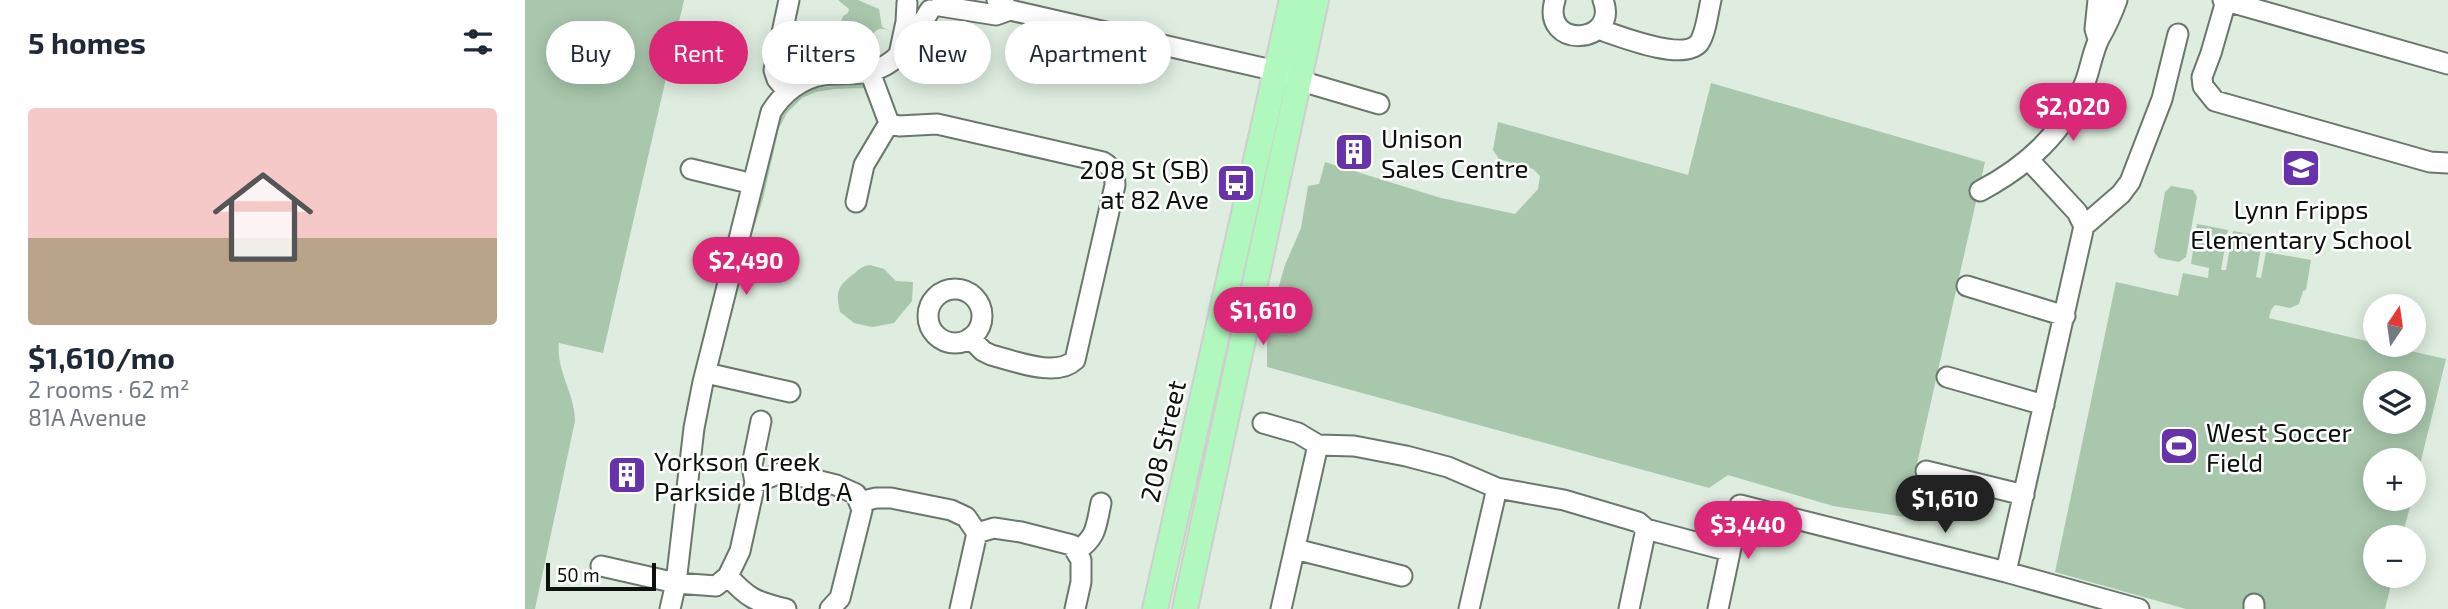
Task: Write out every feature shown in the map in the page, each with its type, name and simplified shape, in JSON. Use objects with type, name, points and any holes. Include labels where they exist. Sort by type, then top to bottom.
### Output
[{"type":"main road","name":"208 Street","points":[[1185,609],[1286,74],[1291,0]]},
{"type":"main road","name":"208 Street","points":[[1155,609],[1286,74],[1315,0]]},
{"type":"street","points":[[788,92],[777,79],[774,70],[789,0]]},
{"type":"street","points":[[1551,1],[1554,19],[1565,33],[1582,37],[1598,29],[1606,14],[1604,0]]},
{"type":"street","points":[[1598,29],[1668,50],[1692,48],[1700,41],[1710,0]]},
{"type":"street","points":[[2098,0],[2095,29],[2099,40]]},
{"type":"street","points":[[1980,191],[2000,181],[2040,151],[2071,112],[2117,0]]},
{"type":"street","points":[[2448,64],[2224,0],[2202,77],[2203,86],[2215,101],[2430,162],[2448,163]]},
{"type":"street","points":[[906,2],[914,8],[939,6],[996,15],[1004,5],[1286,74],[1379,104]]},
{"type":"street","points":[[905,21],[906,2]]},
{"type":"street","points":[[928,21],[939,6]]},
{"type":"street","points":[[2006,572],[2066,316],[2084,226],[2121,194],[2130,182],[2162,99],[2178,34]]},
{"type":"street","points":[[670,609],[676,583],[695,428],[706,373],[771,112],[788,92],[802,84]]},
{"type":"street","points":[[874,84],[889,123]]},
{"type":"street","points":[[856,202],[864,165],[889,123]]},
{"type":"street","points":[[889,123],[899,126],[937,124],[1103,162],[1108,164],[1114,174],[1115,184],[1076,360],[1068,366],[1052,369],[992,355],[983,351],[970,338]]},
{"type":"street","points":[[2028,159],[2077,212],[2084,226]]},
{"type":"street","points":[[691,169],[754,184]]},
{"type":"street","points":[[1967,286],[2066,316]]},
{"type":"street","points":[[706,373],[790,392]]},
{"type":"street","points":[[1947,377],[2044,405]]},
{"type":"street","points":[[601,566],[676,583],[716,586],[728,576],[740,551],[755,483],[752,465],[761,421]]},
{"type":"street","points":[[1263,423],[1297,433],[1318,445],[1354,446],[1406,456],[1448,467],[1497,488],[1564,500],[1638,522],[1646,529],[1729,551]]},
{"type":"street","points":[[1281,609],[1318,445]]},
{"type":"street","points":[[1926,471],[2024,495]]},
{"type":"street","points":[[755,483],[783,472],[836,485],[856,494],[862,510],[840,598],[829,609]]},
{"type":"street","points":[[1469,609],[1497,488]]},
{"type":"street","points":[[859,502],[891,498],[951,510],[966,517],[977,533],[960,609]]},
{"type":"street","points":[[1076,551],[1094,535],[1101,503]]},
{"type":"street","points":[[1718,609],[1740,505],[2006,572],[2139,609]]},
{"type":"street","points":[[977,533],[994,528],[1072,545],[1081,560],[1081,582],[1075,609]]},
{"type":"street","points":[[1629,609],[1646,529]]},
{"type":"street","points":[[1295,549],[1402,576]]},
{"type":"street","points":[[728,576],[744,594],[764,604],[786,609]]},
{"type":"green space","points":[[525,0],[684,0],[679,21],[649,21],[649,84],[665,84],[603,353],[559,343],[560,363],[572,401],[575,421],[535,609],[525,609]]},
{"type":"green space","points":[[838,0],[858,0],[879,9],[882,27],[893,32],[880,29],[880,21],[842,21],[849,9]]},
{"type":"green space","points":[[1711,83],[1985,162],[1905,517],[1833,506],[1728,475],[1709,488],[1267,367],[1267,327],[1285,265],[1301,228],[1308,186],[1319,184],[1325,162],[1441,198],[1515,214],[1538,189],[1540,176],[1533,169],[1499,159],[1493,150],[1498,122],[1688,175]]},
{"type":"green space","points":[[864,84],[865,88],[816,92],[802,98],[787,113],[779,128],[763,199],[747,250],[746,237],[759,199],[779,118],[797,97],[807,91]]},
{"type":"green space","points":[[2171,186],[2193,190],[2197,197],[2186,257],[2179,262],[2159,258],[2154,252],[2165,192]]},
{"type":"green space","points":[[2197,224],[2228,230],[2221,270],[2226,270],[2233,231],[2263,236],[2256,277],[2261,278],[2266,252],[2311,260],[2306,290],[2303,291],[2299,304],[2290,308],[2275,305],[2269,318],[2363,340],[2363,357],[2426,357],[2426,354],[2446,359],[2424,448],[2363,448],[2363,511],[2409,511],[2405,525],[2363,525],[2363,588],[2390,588],[2385,609],[2186,609],[2055,572],[2116,282],[2178,296],[2183,273],[2208,278],[2209,268],[2191,264]]},
{"type":"green space","points":[[870,265],[884,269],[896,281],[913,282],[912,301],[894,323],[872,327],[854,323],[840,312],[838,293],[841,285],[860,269]]},
{"type":"place","name":"Unison Sales Centre","points":[[1354,152]]},
{"type":"place","name":"Lynn Fripps Elementary School","points":[[2301,168]]},
{"type":"place","name":"208 St (SB) at 82 Ave","points":[[1236,183]]},
{"type":"place","name":"West Soccer Field","points":[[2179,446]]},
{"type":"place","name":"Yorkson Creek Parkside 1 Bldg A","points":[[627,475]]}]
